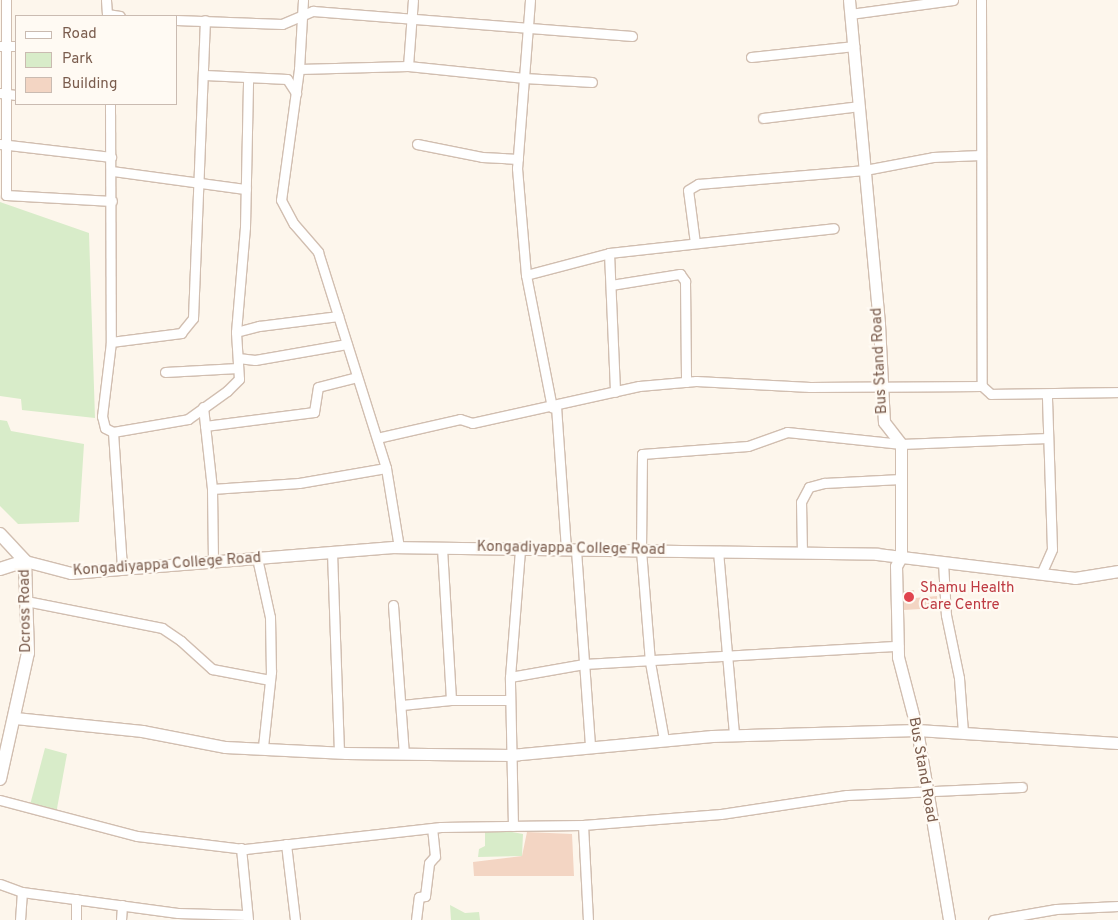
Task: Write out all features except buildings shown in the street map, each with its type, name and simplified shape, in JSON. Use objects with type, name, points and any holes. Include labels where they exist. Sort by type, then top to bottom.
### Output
[{"type":"main road","points":[[0,534],[25,561],[0,569]]},
{"type":"main road","name":"Dcross Road","points":[[0,779],[28,653],[25,561]]},
{"type":"street","points":[[6,0],[2,46],[3,144],[6,195],[112,201]]},
{"type":"street","points":[[106,0],[107,15]]},
{"type":"street","points":[[303,0],[299,69],[281,200],[294,224],[318,252],[386,468],[399,547]]},
{"type":"street","points":[[408,66],[413,0]]},
{"type":"street","points":[[530,0],[518,160],[526,275],[554,406],[584,664],[590,747]]},
{"type":"street","name":"Bus Stand Road","points":[[849,0],[865,170],[884,422],[901,444],[901,557],[896,566],[898,646],[917,730],[949,920]]},
{"type":"street","points":[[850,14],[953,0]]},
{"type":"street","points":[[981,0],[982,386]]},
{"type":"street","points":[[178,20],[282,24],[313,11],[528,26],[632,36]]},
{"type":"street","points":[[111,342],[181,333],[193,318],[205,75],[205,20]]},
{"type":"street","points":[[2,46],[15,46]]},
{"type":"street","points":[[750,56],[854,46]]},
{"type":"street","points":[[299,69],[408,66],[524,78],[592,82]]},
{"type":"street","points":[[205,75],[287,79],[296,93]]},
{"type":"street","points":[[110,105],[112,171],[111,342],[102,416],[105,428],[113,432],[188,419],[227,392],[239,378],[236,332],[246,189],[248,78]]},
{"type":"street","points":[[2,93],[15,95]]},
{"type":"street","points":[[763,118],[859,106]]},
{"type":"street","points":[[3,144],[111,157]]},
{"type":"street","points":[[417,144],[482,157],[518,160]]},
{"type":"street","points":[[695,243],[688,190],[698,184],[865,170],[933,157],[981,155]]},
{"type":"street","points":[[112,171],[200,185],[246,189]]},
{"type":"street","points":[[526,275],[609,253],[834,228]]},
{"type":"street","points":[[609,253],[615,392]]},
{"type":"street","points":[[611,285],[680,274],[685,281],[686,382]]},
{"type":"street","points":[[236,332],[260,326],[338,316]]},
{"type":"street","points":[[238,358],[255,360],[347,344]]},
{"type":"street","points":[[165,372],[238,368]]},
{"type":"street","points":[[206,426],[314,412],[318,387],[357,377]]},
{"type":"street","points":[[376,438],[460,419],[472,423],[639,386],[686,382],[882,387],[982,386],[991,394],[1047,396],[1118,392]]},
{"type":"street","points":[[1041,574],[1052,549],[1047,396]]},
{"type":"street","points":[[203,407],[212,489],[213,562]]},
{"type":"street","points":[[113,432],[122,569]]},
{"type":"street","points":[[664,740],[650,662],[641,550],[642,454],[748,446],[787,432],[901,444],[1048,438]]},
{"type":"street","points":[[212,489],[299,483],[386,468]]},
{"type":"street","points":[[802,553],[800,502],[809,487],[824,483],[901,479]]},
{"type":"street","name":"Kongadiyappa College Road","points":[[25,561],[71,573],[399,547],[718,551],[901,557],[1075,578],[1118,571]]},
{"type":"street","points":[[442,548],[451,700]]},
{"type":"street","points":[[513,826],[510,677],[520,549]]},
{"type":"street","points":[[718,551],[734,735]]},
{"type":"street","points":[[332,552],[339,753]]},
{"type":"street","points":[[257,558],[270,617],[270,680],[263,748]]},
{"type":"street","points":[[943,562],[946,615],[959,678],[963,733]]},
{"type":"street","points":[[26,601],[162,628],[181,641],[212,669],[270,680]]},
{"type":"street","points":[[393,605],[402,705],[404,754]]},
{"type":"street","points":[[510,677],[584,664],[650,662],[728,655],[898,646]]},
{"type":"street","points":[[402,705],[451,700],[510,700]]},
{"type":"street","points":[[15,718],[142,731],[225,747],[339,753],[511,755],[734,735],[917,730],[1118,743]]},
{"type":"street","points":[[0,800],[137,836],[241,848],[432,828],[583,825],[721,814],[847,795],[1022,787]]},
{"type":"street","points":[[583,825],[588,920]]},
{"type":"street","points":[[416,920],[419,897],[425,896],[429,863],[435,856],[432,828]]},
{"type":"street","points":[[286,844],[295,920]]},
{"type":"street","points":[[0,884],[22,892],[178,913],[248,917],[241,848]]},
{"type":"street","points":[[20,920],[22,892]]},
{"type":"street","points":[[76,899],[76,920]]},
{"type":"street","points":[[121,920],[122,905]]},
{"type":"street","points":[[993,920],[1056,909],[1118,906]]},
{"type":"green space","points":[[0,202],[89,233],[95,418],[22,410],[21,399],[0,396]]},
{"type":"green space","points":[[0,420],[7,421],[11,431],[84,444],[79,522],[18,524],[0,506]]},
{"type":"green space","points":[[45,748],[67,754],[56,814],[30,805]]},
{"type":"green space","points":[[506,831],[523,834],[522,856],[478,857],[479,849],[485,846],[485,832]]},
{"type":"green space","points":[[450,905],[465,913],[479,912],[480,920],[451,920]]},
{"type":"place","name":"Shamu Health Care Centre","points":[[909,597]]}]
